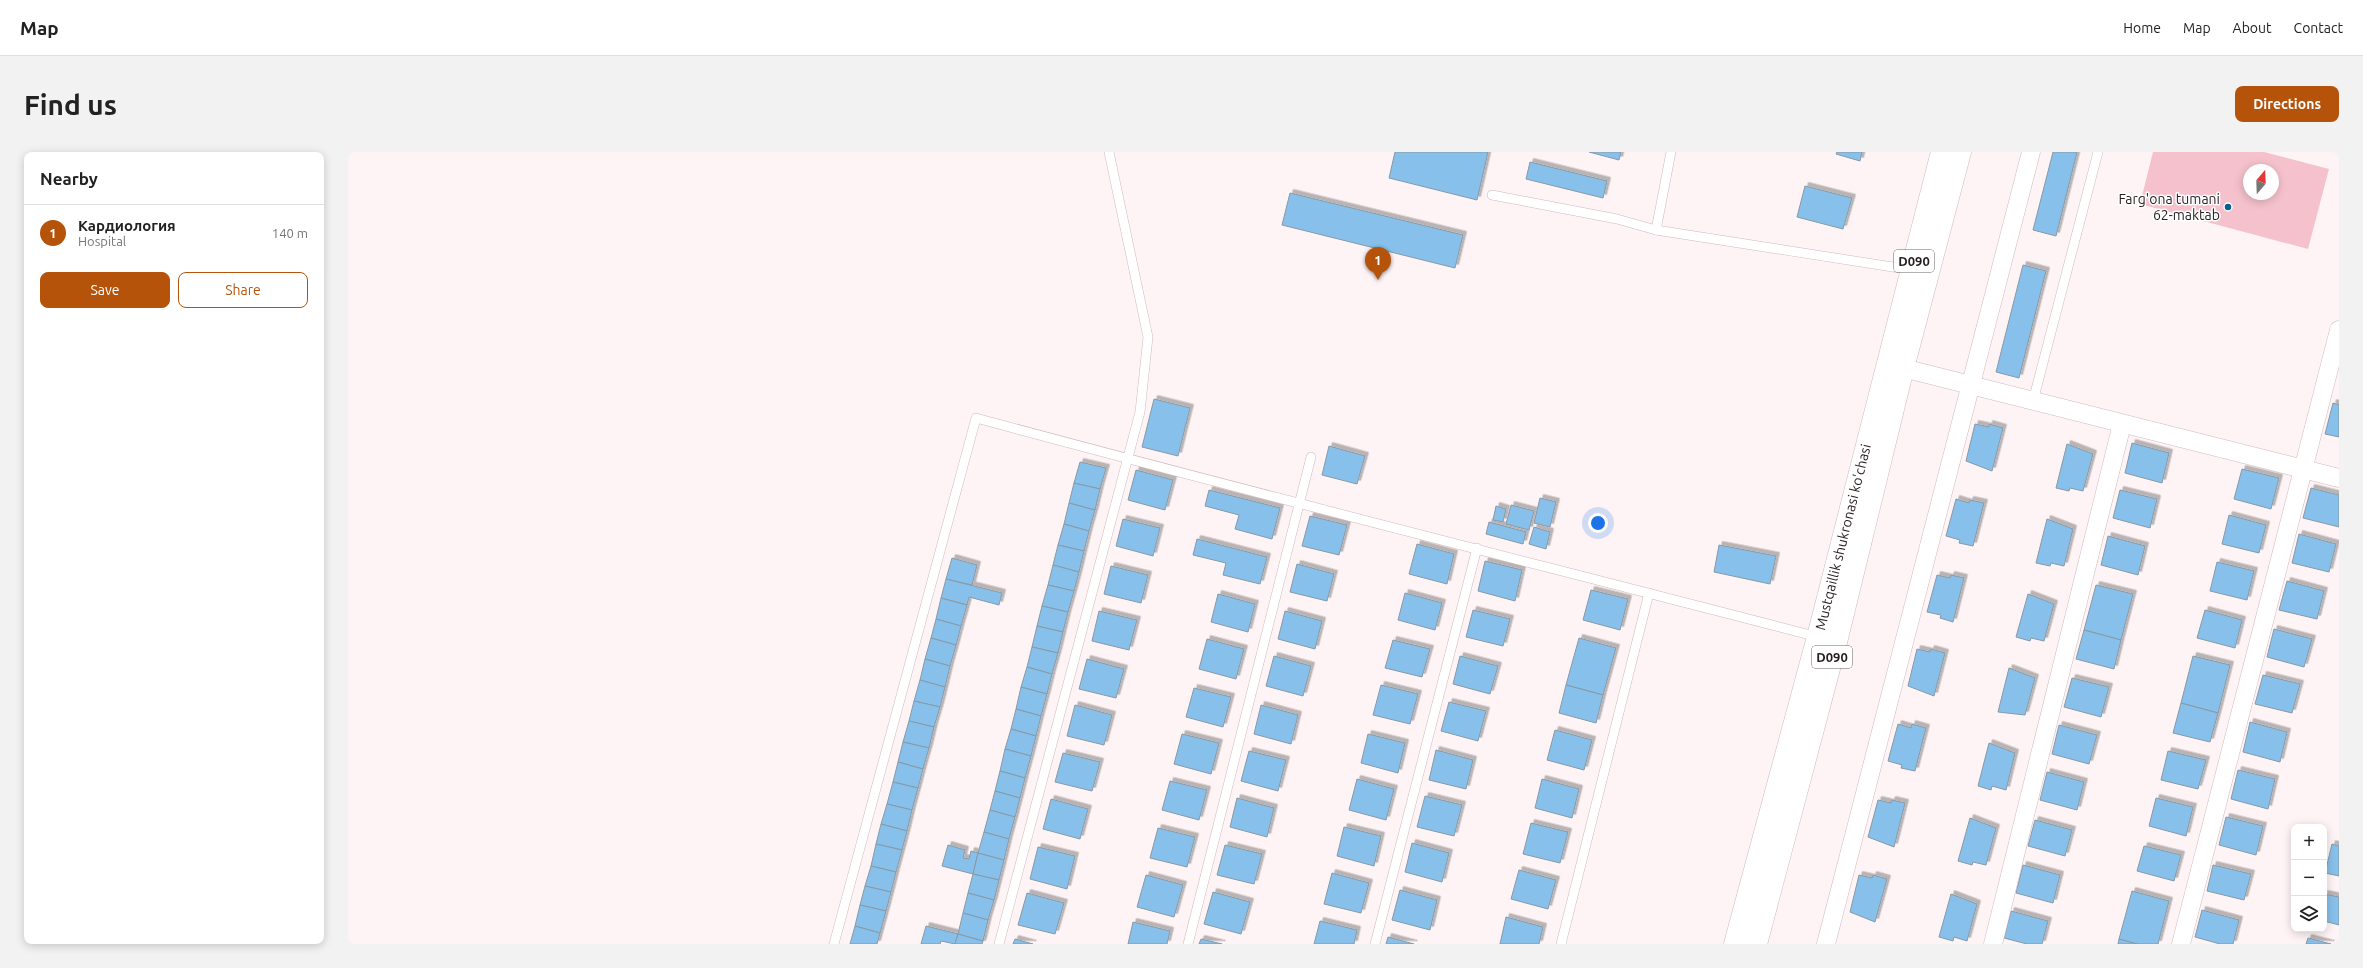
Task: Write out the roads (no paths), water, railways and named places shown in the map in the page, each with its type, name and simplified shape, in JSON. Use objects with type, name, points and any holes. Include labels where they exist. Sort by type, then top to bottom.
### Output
[{"type":"main road","name":"Mustqaillik shukronasi ko'chasi","points":[[1735,944],[1818,637],[1942,152]]},
{"type":"main road","name":"Mustqaillik shukronasi ko'chasi","points":[[1756,944],[1836,642],[1903,368],[1960,152]]},
{"type":"street","points":[[1826,944],[2031,152]]},
{"type":"street","points":[[2181,944],[2339,330]]},
{"type":"street","points":[[1903,368],[2339,478]]},
{"type":"street","points":[[1993,944],[2122,424]]},
{"type":"lane","points":[[999,944],[1140,412],[1148,337],[1109,152]]},
{"type":"lane","points":[[1656,230],[1671,152]]},
{"type":"lane","points":[[2033,401],[2098,152]]},
{"type":"lane","points":[[1492,195],[1617,219],[1656,230],[1912,270]]},
{"type":"lane","points":[[834,944],[976,418],[1300,504],[1477,548],[1818,637]]},
{"type":"lane","points":[[1188,944],[1311,457]]},
{"type":"lane","points":[[1375,944],[1477,548]]},
{"type":"lane","points":[[1560,944],[1649,593]]},
{"type":"place","name":"Farg'ona tumani 62-maktab","points":[[2228,207]]},
{"type":"place","name":"Кардиология","points":[[1378,280]]}]
